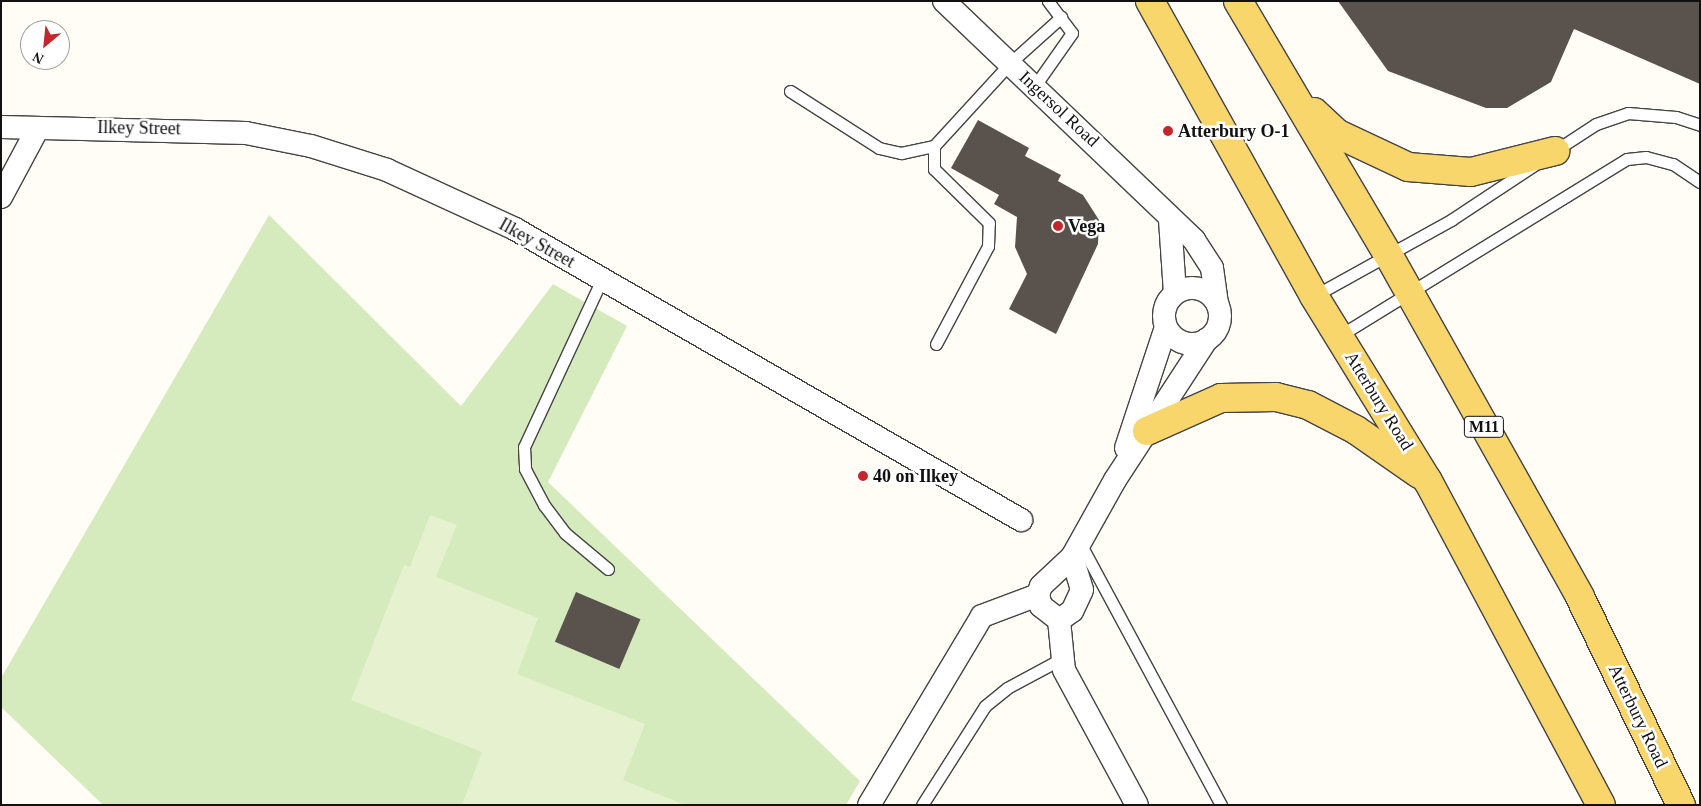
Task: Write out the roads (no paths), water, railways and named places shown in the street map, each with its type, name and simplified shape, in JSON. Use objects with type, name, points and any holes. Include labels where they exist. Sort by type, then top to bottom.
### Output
[{"type":"main road","name":"Atterbury Road","points":[[1150,1],[1314,296],[1428,481],[1601,805]]},
{"type":"main road","name":"Atterbury Road","points":[[1238,1],[1298,98],[1389,256],[1580,598],[1681,805]]},
{"type":"main road","points":[[1298,98],[1338,134],[1408,167],[1471,172],[1556,151]]},
{"type":"main road","points":[[1147,431],[1221,398],[1276,397],[1308,405],[1356,430],[1428,481]]},
{"type":"street","name":"Ingersol Road","points":[[944,1],[1136,181],[1170,220],[1194,240],[1208,260],[1217,304]]},
{"type":"street","name":"Ilkey Street","points":[[1,127],[204,129],[319,148],[420,184],[602,279],[1021,520]]},
{"type":"street","points":[[1,197],[38,128]]},
{"type":"street","points":[[1115,480],[1166,327],[1164,312],[1175,293],[1170,220]]},
{"type":"street","points":[[869,805],[982,616],[1038,596],[1050,574],[1075,550],[1115,480],[1219,323],[1217,304],[1199,288],[1175,293]]},
{"type":"street","points":[[1166,327],[1179,341],[1207,339]]},
{"type":"street","points":[[1059,620],[1072,611],[1082,590],[1075,550]]},
{"type":"street","points":[[1038,596],[1041,606],[1059,620],[1061,659],[1077,700],[1137,805]]},
{"type":"lane","points":[[1034,87],[1071,38],[1069,26],[1048,1]]},
{"type":"lane","points":[[790,91],[879,148],[902,153],[934,146],[1010,63],[1061,17]]},
{"type":"lane","points":[[1314,296],[1389,256],[1596,124],[1628,114],[1676,117],[1700,125]]},
{"type":"lane","points":[[934,146],[934,169],[989,223],[988,246],[936,344]]},
{"type":"lane","points":[[1340,336],[1410,296],[1595,174],[1627,159],[1646,156],[1673,164],[1700,182]]},
{"type":"lane","points":[[602,279],[524,448],[525,469],[544,505],[565,533],[608,569]]},
{"type":"lane","points":[[1075,550],[1221,805]]},
{"type":"lane","points":[[922,805],[985,706],[1007,688],[1061,659]]},
{"type":"place","name":"Atterbury O-1","points":[[1168,131]]},
{"type":"place","name":"Vega","points":[[1058,226]]},
{"type":"place","name":"40 on Ilkey","points":[[863,476]]}]
